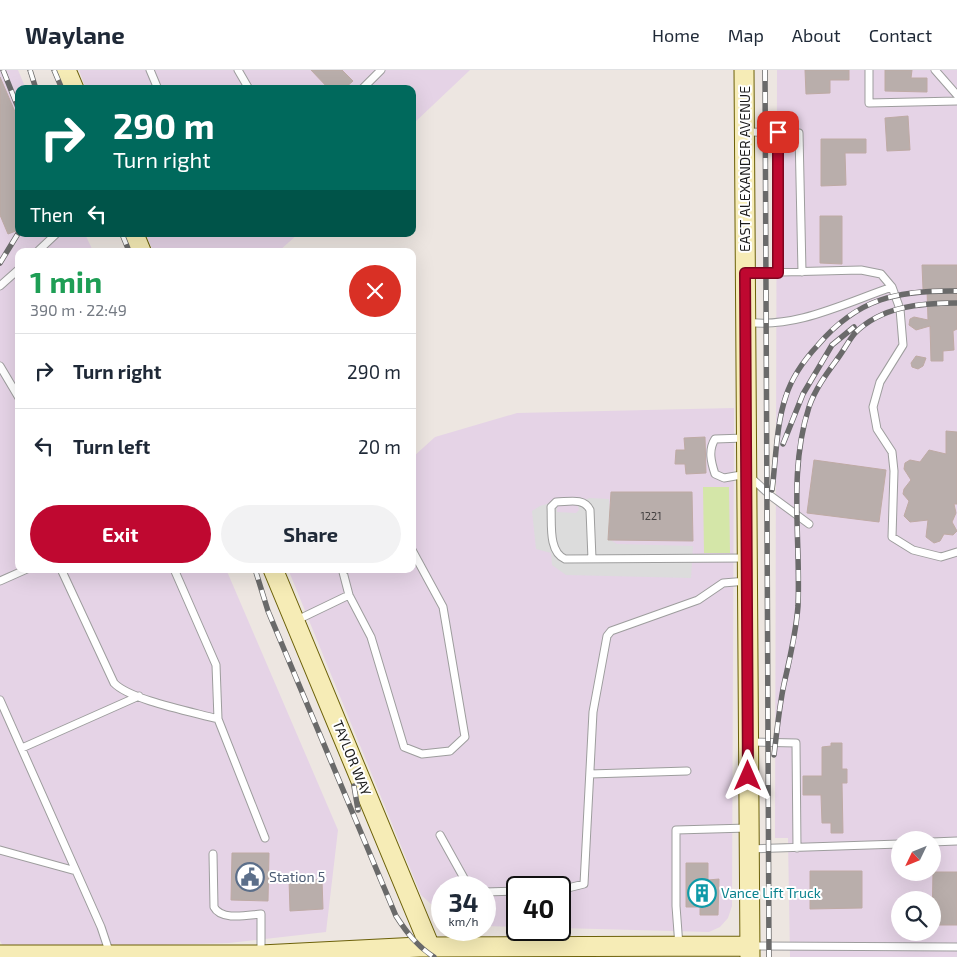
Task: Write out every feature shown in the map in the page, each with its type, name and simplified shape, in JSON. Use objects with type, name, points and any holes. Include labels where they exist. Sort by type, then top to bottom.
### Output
[{"type":"street","points":[[66,70],[72,85]]},
{"type":"street","name":"EAST ALEXANDER AVENUE","points":[[744,70],[750,951]]},
{"type":"street","name":"TAYLOR WAY","points":[[275,573],[430,947]]},
{"type":"street","points":[[0,955],[261,955],[430,947],[680,946],[750,951]]},
{"type":"lane","points":[[150,70],[156,85]]},
{"type":"lane","points":[[238,70],[247,85]]},
{"type":"lane","points":[[366,85],[381,70]]},
{"type":"lane","points":[[869,70],[869,103],[957,101]]},
{"type":"lane","points":[[935,70],[957,95]]},
{"type":"lane","points":[[745,132],[799,133],[802,272]]},
{"type":"lane","points":[[778,132],[778,273]]},
{"type":"lane","points":[[41,248],[53,237]]},
{"type":"lane","points":[[745,273],[861,270],[881,274],[892,287],[900,309],[903,345],[880,382],[874,407],[877,429],[892,452],[894,472],[892,537],[913,550],[941,557],[957,552]]},
{"type":"lane","points":[[1,283],[15,272]]},
{"type":"lane","points":[[746,322],[766,325],[786,323],[892,287]]},
{"type":"lane","points":[[0,366],[15,391]]},
{"type":"lane","points":[[746,438],[715,439],[711,446],[712,464],[715,474],[724,478],[747,474],[771,496],[810,524]]},
{"type":"lane","points":[[592,558],[590,510],[588,504],[582,501],[556,502],[551,507],[554,550],[565,559],[747,558]]},
{"type":"lane","points":[[343,573],[348,596],[371,637],[404,747],[422,754],[450,751],[465,737],[458,685],[443,607],[416,557]]},
{"type":"lane","points":[[0,581],[17,573]]},
{"type":"lane","points":[[63,573],[114,683],[120,690],[218,718]]},
{"type":"lane","points":[[176,573],[216,665],[218,718],[265,838]]},
{"type":"lane","points":[[571,887],[584,884],[593,712],[607,636],[611,631],[698,600],[723,583],[748,581]]},
{"type":"lane","points":[[295,621],[348,596]]},
{"type":"lane","points":[[22,748],[139,696]]},
{"type":"lane","points":[[0,700],[101,926],[111,956]]},
{"type":"lane","points":[[748,742],[796,742],[796,848]]},
{"type":"lane","points":[[590,774],[687,771]]},
{"type":"lane","points":[[680,946],[676,906],[676,830],[748,828]]},
{"type":"lane","points":[[440,835],[463,876]]},
{"type":"lane","points":[[941,842],[957,841]]},
{"type":"lane","points":[[749,850],[891,844]]},
{"type":"lane","points":[[0,850],[76,871]]},
{"type":"lane","points":[[213,854],[214,907],[216,911],[225,916],[261,914],[261,955]]},
{"type":"lane","points":[[750,951],[957,947]]},
{"type":"shaded area","points":[[0,70],[18,70],[24,85],[15,85],[15,237],[86,237],[92,248],[15,248],[15,573],[228,573],[338,830],[326,932],[229,943],[95,947],[3,946],[0,941]]},
{"type":"shaded area","points":[[79,70],[470,70],[416,121],[416,85],[85,85]]},
{"type":"shaded area","points":[[777,70],[957,70],[957,957],[790,957],[788,838],[775,838]]},
{"type":"shaded area","points":[[147,237],[295,237],[282,248],[152,248]]},
{"type":"shaded area","points":[[734,408],[732,906],[728,918],[720,927],[709,932],[571,928],[571,876],[506,876],[506,927],[496,926],[496,876],[431,876],[431,904],[421,895],[290,573],[416,573],[416,454],[435,437],[517,413]]},
{"type":"shaded area","points":[[590,498],[609,499],[612,541],[617,544],[693,546],[691,578],[566,575],[552,565],[551,553],[536,549],[532,511],[540,506],[557,501],[557,512],[576,513],[579,510],[577,502]]},
{"type":"green space","points":[[703,487],[729,487],[730,553],[704,553]]},
{"type":"building","points":[[311,70],[342,70],[353,81],[348,85],[325,85]]},
{"type":"building","points":[[805,70],[849,70],[849,80],[830,80],[830,93],[806,94]]},
{"type":"building","points":[[885,70],[912,70],[911,78],[927,78],[927,92],[885,91]]},
{"type":"building","points":[[0,77],[15,112],[15,231],[8,234],[0,215]]},
{"type":"building","points":[[908,116],[910,150],[887,151],[885,118]]},
{"type":"building","points":[[821,139],[866,139],[866,153],[845,153],[846,185],[821,186]]},
{"type":"building","points":[[820,216],[842,216],[842,264],[820,263]]},
{"type":"building","points":[[922,265],[957,265],[957,329],[953,331],[954,350],[943,351],[943,361],[931,361],[930,326],[916,330],[909,325],[910,319],[914,317],[928,320],[927,289],[923,289]]},
{"type":"building","points":[[916,356],[926,358],[923,366],[918,369],[912,367],[911,363]]},
{"type":"building","points":[[946,431],[957,432],[957,504],[954,504],[956,513],[952,522],[957,531],[953,535],[944,534],[940,541],[934,543],[926,537],[928,520],[910,522],[904,516],[909,501],[903,494],[904,489],[911,480],[904,469],[905,463],[910,460],[920,462],[929,450],[946,454]]},
{"type":"building","points":[[705,437],[706,473],[686,474],[685,464],[675,464],[676,450],[685,450],[684,438]]},
{"type":"building","points":[[814,460],[886,470],[879,522],[807,513]]},
{"type":"building","points":[[611,492],[692,492],[693,541],[608,540]]},
{"type":"building","points":[[831,743],[842,743],[842,769],[847,769],[847,783],[842,783],[843,833],[831,833],[831,823],[822,823],[821,795],[803,795],[803,776],[822,776],[822,747],[831,746]]},
{"type":"building","name":"Station 5","points":[[232,853],[269,853],[268,901],[231,900]]},
{"type":"building","name":"Vance Lift Truck","points":[[686,863],[708,863],[708,880],[719,879],[718,915],[700,915],[700,907],[686,907]]},
{"type":"building","points":[[810,871],[862,871],[862,908],[810,909]]},
{"type":"building","points":[[941,872],[957,872],[957,925],[941,925],[941,891],[933,891],[933,881],[941,881]]},
{"type":"building","points":[[289,879],[322,880],[323,909],[290,911]]},
{"type":"railway","points":[[3,70],[15,100]]},
{"type":"railway","points":[[30,70],[35,85]]},
{"type":"railway","points":[[54,70],[60,85]]},
{"type":"railway","points":[[765,70],[769,957]]},
{"type":"railway","points":[[0,263],[16,237]]},
{"type":"railway","points":[[123,237],[128,248]]},
{"type":"railway","points":[[772,490],[778,431],[786,396],[799,369],[818,345],[848,317],[880,300],[916,292],[957,291]]},
{"type":"railway","points":[[774,755],[781,702],[797,616],[797,481],[799,456],[809,407],[822,381],[855,333],[866,324],[877,317],[903,308],[916,305],[957,303]]},
{"type":"railway","points":[[783,444],[803,394],[832,345],[854,327]]},
{"type":"railway","points":[[256,573],[268,611],[396,916],[413,939],[434,957]]},
{"type":"railway","points":[[354,786],[358,810]]},
{"type":"place","name":"Station 5","points":[[250,877]]},
{"type":"place","name":"Vance Lift Truck","points":[[702,893]]},
{"type":"route","points":[[748,776],[745,273],[778,273],[778,132]]}]
